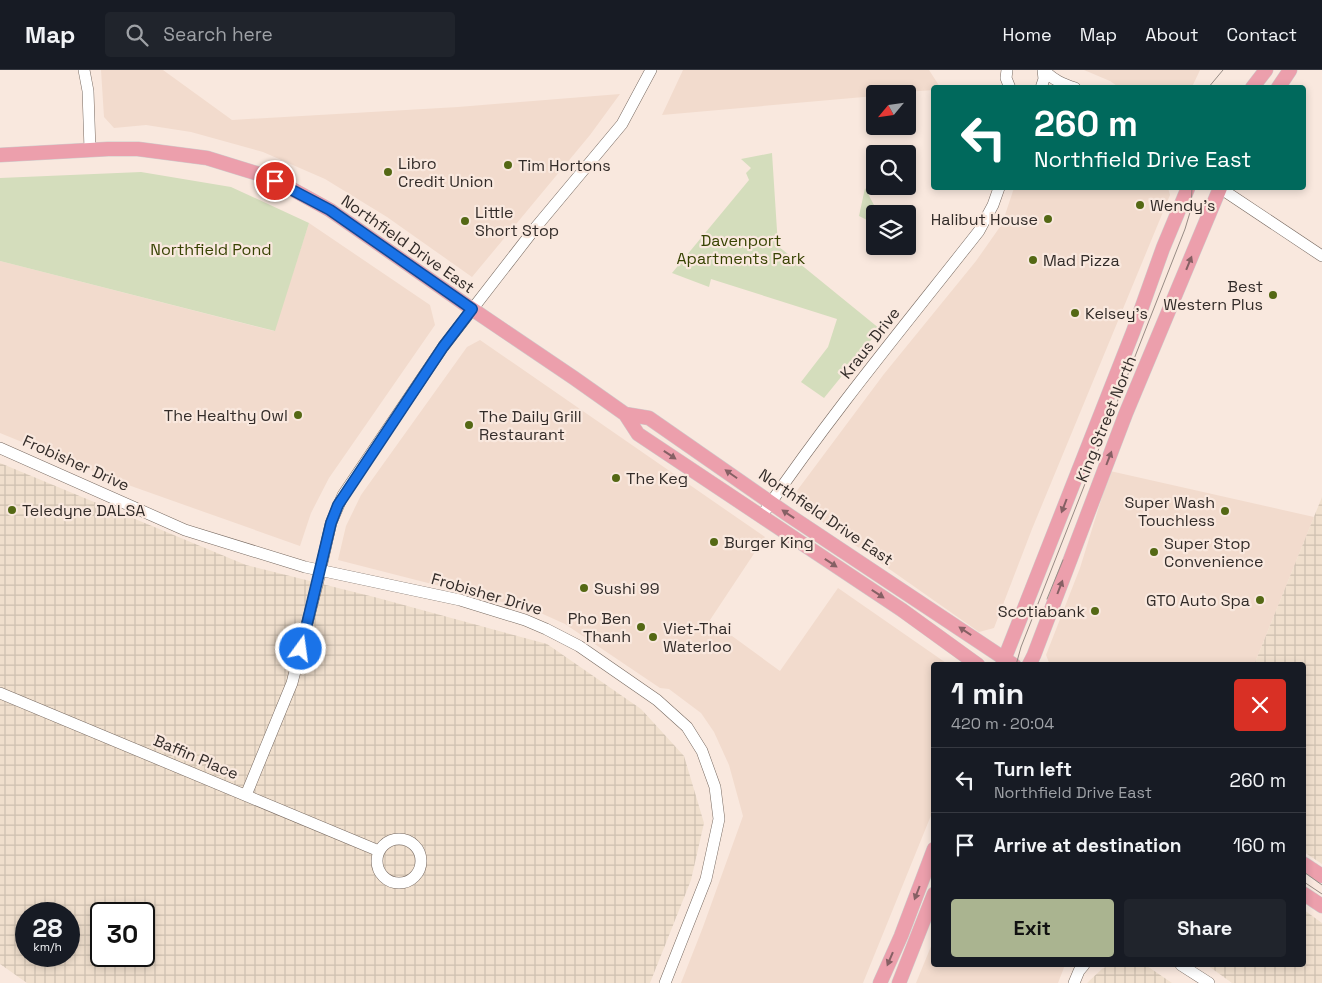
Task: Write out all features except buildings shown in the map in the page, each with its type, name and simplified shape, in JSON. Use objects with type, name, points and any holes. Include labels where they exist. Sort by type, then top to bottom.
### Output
[{"type":"main road","points":[[1254,85],[1266,70]]},
{"type":"main road","points":[[1280,85],[1290,70]]},
{"type":"main road","name":"Northfield Drive East","points":[[0,155],[138,149],[177,153],[208,158],[259,174],[290,188],[330,210],[625,414],[638,434],[902,610],[974,662]]},
{"type":"main road","name":"King Street North","points":[[1007,662],[1163,248],[1187,190]]},
{"type":"main road","name":"King Street North","points":[[1030,662],[1126,413],[1219,190]]},
{"type":"main road","name":"Northfield Drive East","points":[[625,414],[649,418],[1006,662]]},
{"type":"main road","points":[[880,983],[901,936],[931,857]]},
{"type":"main road","points":[[1306,865],[1322,876]]},
{"type":"main road","points":[[1306,895],[1322,906]]},
{"type":"main road","points":[[899,983],[931,902]]},
{"type":"street","points":[[84,70],[88,91],[90,150]]},
{"type":"street","points":[[246,795],[292,682],[331,523],[343,495],[443,347],[622,124],[652,70]]},
{"type":"street","points":[[1007,70],[1006,78],[1008,85]]},
{"type":"street","points":[[1042,85],[1044,70]]},
{"type":"street","points":[[1044,70],[1053,79],[1064,85]]},
{"type":"street","name":"Kraus Drive","points":[[761,517],[863,376],[978,231],[993,205],[998,190]]},
{"type":"street","points":[[1223,190],[1322,256]]},
{"type":"street","name":"Frobisher Drive","points":[[0,448],[185,530],[305,567],[460,600],[546,628],[579,646],[657,700],[686,726],[702,751],[715,787],[719,819],[706,879],[665,983]]},
{"type":"street","name":"Baffin Place","points":[[0,693],[379,851]]},
{"type":"street","points":[[1074,983],[1082,967]]},
{"type":"street","points":[[1185,967],[1209,983]]},
{"type":"shaded area","points":[[101,70],[163,70],[232,120],[458,107],[620,94],[590,135],[472,277],[387,217],[325,179],[263,152],[191,132],[146,125],[114,128],[104,117]]},
{"type":"shaded area","points":[[683,70],[929,70],[939,85],[931,85],[931,90],[916,91],[916,85],[866,85],[866,97],[662,115]]},
{"type":"shaded area","points":[[1084,70],[1200,70],[1193,85],[1116,85]]},
{"type":"shaded area","points":[[1013,190],[1169,190],[1170,195],[1032,529],[994,628],[979,632],[798,505],[793,496],[884,374],[976,261],[1002,224]]},
{"type":"shaded area","points":[[309,223],[430,305],[435,325],[329,478],[311,513],[300,546],[117,481],[0,433],[0,261],[274,331]]},
{"type":"shaded area","points":[[480,340],[765,537],[710,620],[780,671],[838,588],[945,662],[931,662],[931,815],[863,983],[681,983],[743,816],[729,765],[714,732],[701,713],[669,689],[660,688],[565,624],[534,610],[338,560],[346,526],[361,495],[467,347]]},
{"type":"shaded area","points":[[0,463],[246,565],[378,598],[547,644],[641,709],[684,756],[704,823],[691,880],[650,983],[27,983],[0,964]]},
{"type":"shaded area","points":[[1110,471],[1314,517],[1255,662],[1049,662],[1046,655],[1080,568]]},
{"type":"shaded area","points":[[1322,497],[1322,864],[1306,853],[1306,662],[1255,662]]},
{"type":"shaded area","points":[[1306,911],[1322,923],[1322,983],[1232,983],[1210,967],[1306,967]]},
{"type":"shaded area","points":[[931,946],[931,967],[1064,967],[1058,983],[916,983]]},
{"type":"shaded area","points":[[1148,967],[1172,983],[1087,983],[1103,968]]},
{"type":"green space","name":"Davenport Apartments Park","points":[[772,153],[778,246],[880,329],[824,398],[801,382],[828,347],[837,319],[711,279],[709,287],[672,273],[749,180],[746,173],[751,168],[741,159]]},
{"type":"green space","name":"Northfield Pond","points":[[141,172],[231,187],[309,223],[275,331],[0,261],[0,178]]},
{"type":"green space","points":[[865,188],[866,195],[869,195],[874,205],[866,205],[866,220],[859,216]]},
{"type":"tram line","points":[[1210,85],[1223,70]]},
{"type":"tram line","points":[[1017,662],[1021,647],[1185,229],[1191,209],[1192,190]]},
{"type":"tram line","points":[[1047,599],[1063,560]]},
{"type":"tram line","points":[[1306,873],[1322,885]]},
{"type":"tram line","points":[[1306,883],[1322,894]]},
{"type":"place","name":"Tim Hortons","points":[[508,165]]},
{"type":"place","name":"Libro Credit Union","points":[[388,172]]},
{"type":"place","name":"Wendy's","points":[[1140,205]]},
{"type":"place","name":"Halibut House","points":[[1048,219]]},
{"type":"place","name":"Little Short Stop","points":[[465,221]]},
{"type":"place","name":"Mad Pizza","points":[[1033,260]]},
{"type":"place","name":"Best Western Plus","points":[[1273,295]]},
{"type":"place","name":"Kelsey's","points":[[1075,313]]},
{"type":"place","name":"The Healthy Owl","points":[[298,415]]},
{"type":"place","name":"The Daily Grill Restaurant","points":[[469,425]]},
{"type":"place","name":"The Keg","points":[[616,478]]},
{"type":"place","name":"Teledyne DALSA","points":[[12,510]]},
{"type":"place","name":"Super Wash Touchless","points":[[1225,511]]},
{"type":"place","name":"Burger King","points":[[714,542]]},
{"type":"place","name":"Super Stop Convenience","points":[[1154,552]]},
{"type":"place","name":"Sushi 99","points":[[584,588]]},
{"type":"place","name":"GTO Auto Spa","points":[[1260,600]]},
{"type":"place","name":"Scotiabank","points":[[1095,611]]},
{"type":"place","name":"Pho Ben Thanh","points":[[641,627]]},
{"type":"place","name":"Viet-Thai Waterloo","points":[[653,637]]},
{"type":"route","points":[[275,181],[330,210],[472,309],[443,347],[343,495],[331,523],[301,649]]}]
